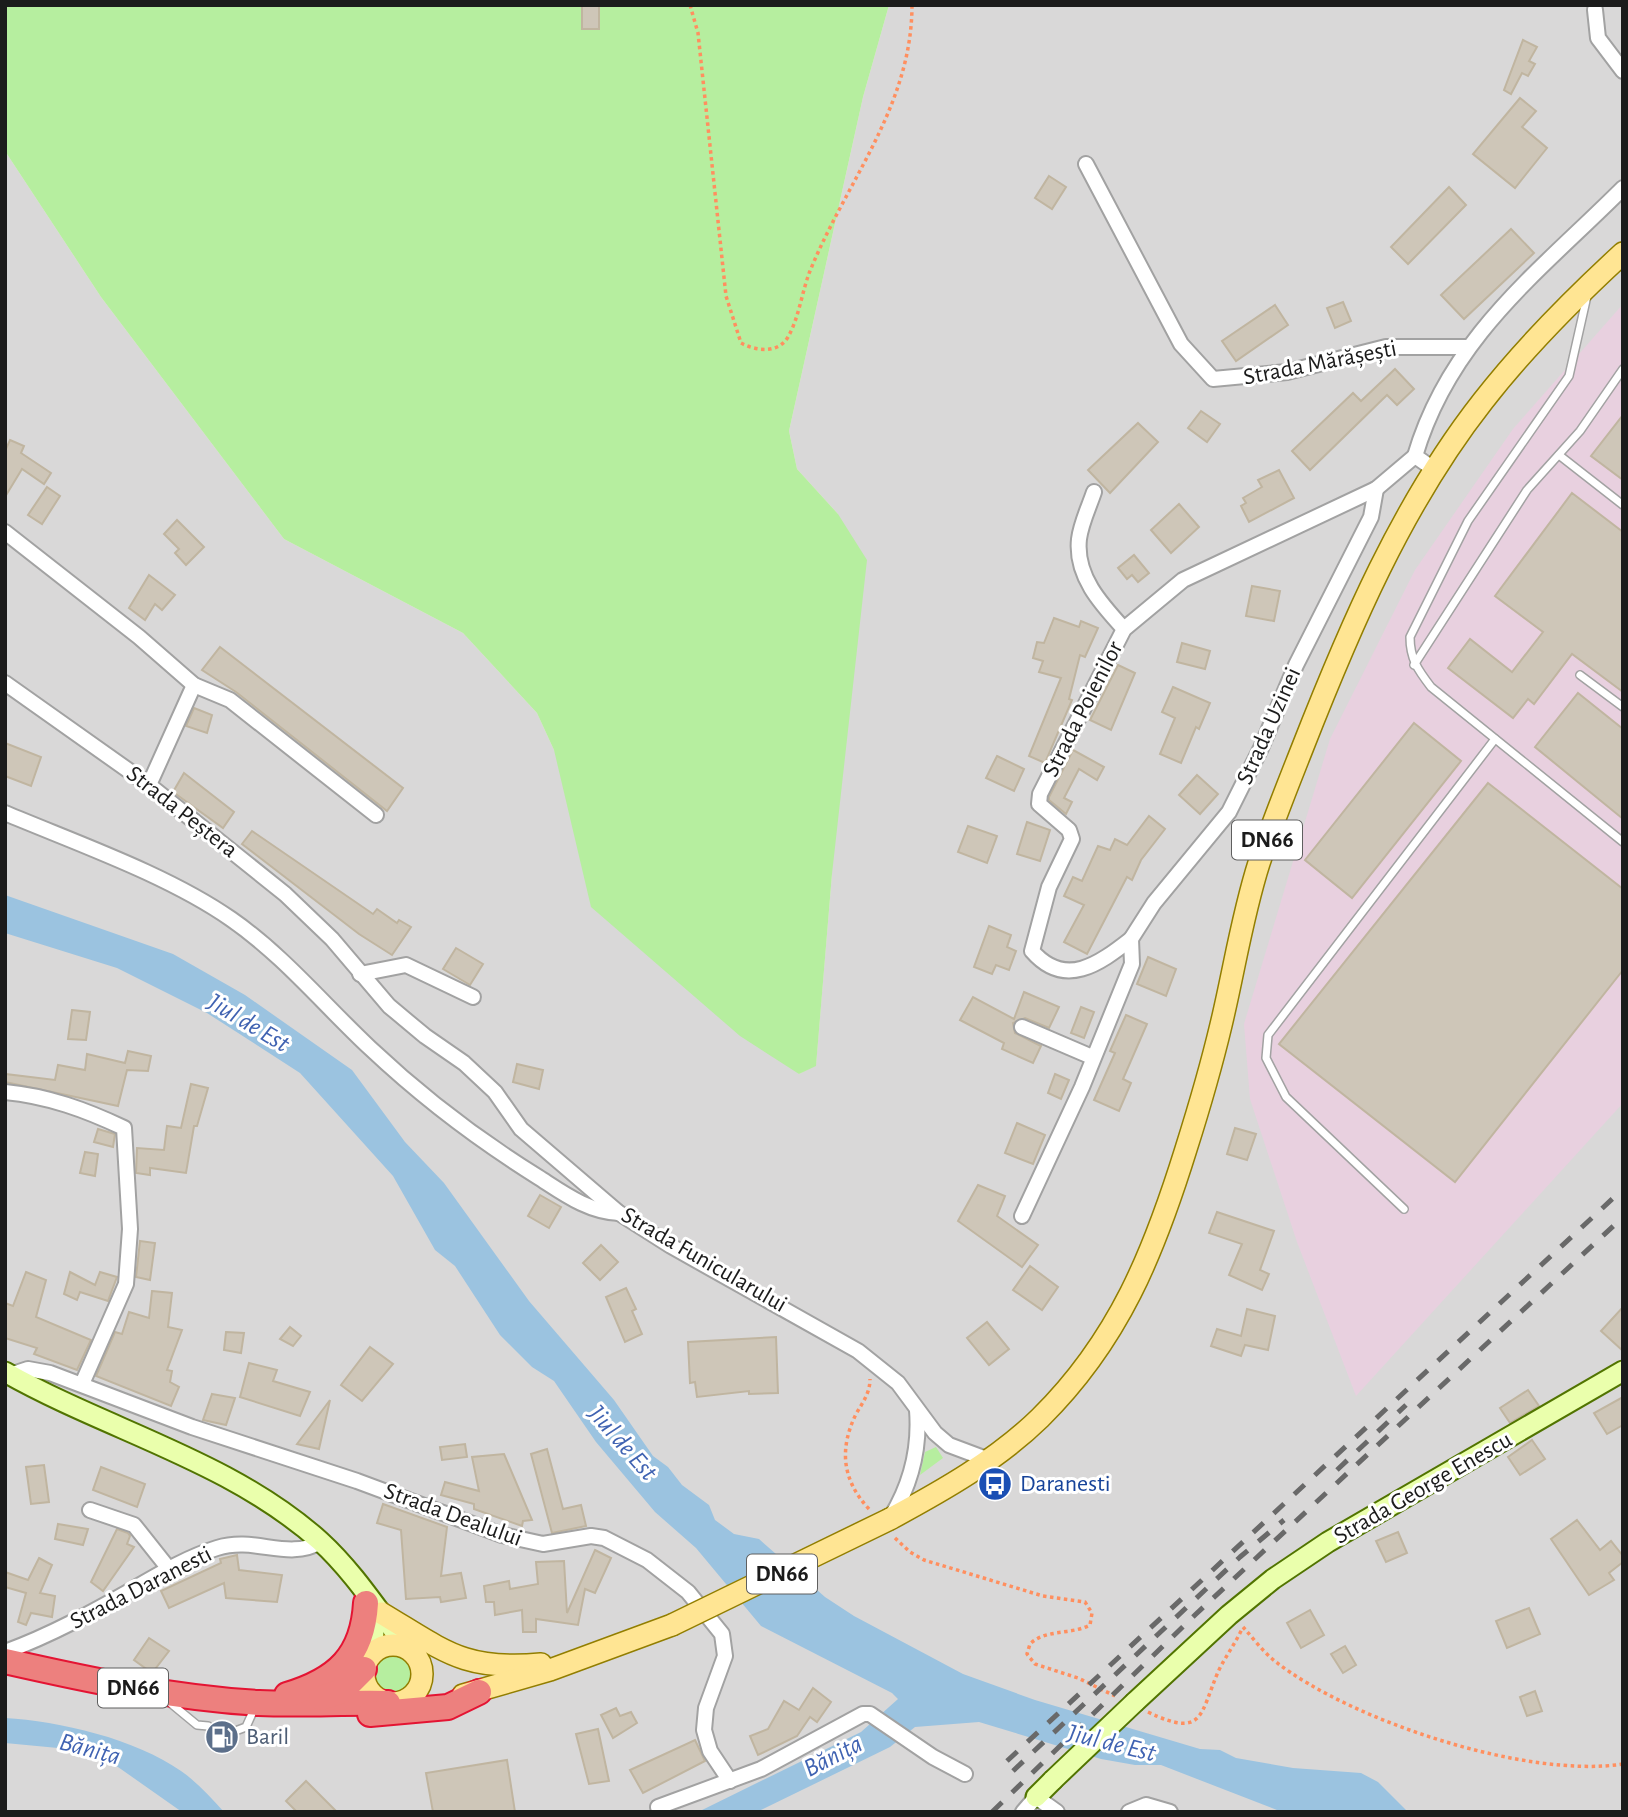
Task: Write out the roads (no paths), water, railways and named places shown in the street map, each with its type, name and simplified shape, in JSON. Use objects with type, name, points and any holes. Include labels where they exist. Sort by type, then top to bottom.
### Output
[{"type":"highway","points":[[264,1703],[309,1689],[330,1678],[358,1644],[369,1600]]},
{"type":"highway","name":"DN66","points":[[5,1661],[156,1691],[264,1703],[396,1702]]},
{"type":"highway","name":"DN66","points":[[310,1701],[342,1691],[368,1662]]},
{"type":"highway","name":"DN66","points":[[264,1703],[302,1714],[386,1714],[447,1707],[479,1692]]},
{"type":"main road","name":"DN66","points":[[396,1702],[479,1692],[578,1661],[672,1625],[910,1509],[989,1460],[1038,1420],[1069,1387],[1115,1324],[1136,1286],[1160,1229],[1207,1078],[1248,899],[1269,834],[1353,627],[1393,544],[1436,470],[1488,394],[1541,333],[1623,253]]},
{"type":"main road","points":[[369,1600],[454,1656],[477,1664],[511,1666],[578,1661]]},
{"type":"main road","name":"DN66","points":[[368,1662],[392,1645],[482,1675],[535,1675]]},
{"type":"main road","points":[[368,1662],[366,1687],[379,1700],[396,1702],[413,1696],[423,1680],[420,1662],[411,1651]]},
{"type":"street","points":[[1595,10],[1598,38],[1623,71]]},
{"type":"street","name":"Strada Mărășești","points":[[1086,164],[1181,344],[1213,379],[1287,372],[1386,347],[1468,347]]},
{"type":"street","points":[[1436,470],[1415,456],[1435,400],[1468,347],[1502,304],[1623,188]]},
{"type":"street","name":"Strada Poienilor","points":[[1131,939],[1087,968],[1065,972],[1043,964],[1031,951],[1049,887],[1072,839],[1069,830],[1039,804],[1040,794],[1124,629],[1183,580],[1376,489],[1415,456]]},
{"type":"street","name":"Strada Uzinei","points":[[1022,1216],[1082,1087],[1132,964],[1131,939],[1154,903],[1229,812],[1312,631],[1371,517],[1376,489]]},
{"type":"street","points":[[1094,492],[1079,540],[1086,581],[1097,599],[1124,629]]},
{"type":"street","points":[[5,532],[139,637],[194,685],[230,700],[376,815]]},
{"type":"street","name":"Strada Peștera","points":[[5,683],[149,785],[285,894],[332,939],[345,958]]},
{"type":"street","points":[[149,785],[194,685]]},
{"type":"street","points":[[5,813],[164,881],[230,919],[286,964],[370,1048],[445,1115],[572,1199],[601,1212],[619,1213]]},
{"type":"street","name":"Strada Funicularului","points":[[345,958],[389,1006],[425,1036],[464,1063],[495,1092],[521,1129],[619,1213],[671,1246],[819,1326],[869,1358],[898,1382],[935,1433],[949,1445],[989,1460]]},
{"type":"street","points":[[360,974],[406,965],[473,997]]},
{"type":"street","points":[[1021,1027],[1092,1057]]},
{"type":"street","points":[[5,1092],[48,1098],[124,1128],[130,1228],[126,1284],[82,1384]]},
{"type":"street","name":"Strada Dealului","points":[[8,1373],[39,1369],[192,1427],[347,1478],[502,1535],[543,1544],[592,1536],[604,1538],[647,1560],[688,1592],[722,1634],[725,1656],[706,1708],[704,1730],[710,1751],[730,1781]]},
{"type":"street","name":"Strada George Enescu","points":[[1030,1805],[1132,1703],[1236,1621],[1250,1597],[1328,1542],[1623,1371]]},
{"type":"street","name":"Strada Dealului","points":[[8,1373],[59,1401],[235,1481],[273,1504],[321,1542],[411,1651]]},
{"type":"street","points":[[884,1522],[903,1494],[918,1445],[917,1409]]},
{"type":"street","points":[[90,1510],[134,1525],[169,1569]]},
{"type":"street","name":"Strada Daranesti","points":[[5,1652],[58,1630],[169,1569],[218,1547],[256,1543],[292,1551],[306,1550],[321,1542]]},
{"type":"street","name":"Strada Dealului","points":[[368,1662],[374,1632],[369,1600]]},
{"type":"street","points":[[657,1807],[730,1781],[795,1752],[857,1716],[870,1714],[965,1774]]},
{"type":"street","points":[[1030,1805],[1057,1812]]},
{"type":"street","points":[[1129,1812],[1146,1805],[1170,1812]]},
{"type":"lane","points":[[1590,283],[1569,376],[1468,521],[1410,637],[1413,665],[1431,687],[1623,842]]},
{"type":"lane","points":[[1413,665],[1527,490],[1541,471],[1559,455],[1623,369]]},
{"type":"lane","points":[[1559,455],[1623,505]]},
{"type":"lane","points":[[1580,674],[1623,707]]},
{"type":"lane","points":[[1404,1209],[1286,1097],[1266,1058],[1268,1034],[1494,739]]},
{"type":"lane","points":[[156,1691],[197,1725],[208,1726]]},
{"type":"lane","points":[[238,1730],[246,1727],[264,1703]]},
{"type":"water","points":[[5,895],[173,954],[245,995],[352,1070],[405,1142],[444,1183],[529,1301],[614,1400],[653,1456],[668,1467],[682,1485],[709,1505],[715,1520],[734,1534],[759,1539],[825,1597],[854,1616],[963,1674],[1035,1700],[1200,1749],[1220,1750],[1236,1758],[1293,1768],[1361,1773],[1378,1782],[1408,1812],[1282,1812],[1161,1765],[1135,1765],[1101,1759],[979,1722],[915,1727],[890,1747],[757,1812],[698,1812],[861,1732],[898,1699],[892,1693],[761,1626],[696,1548],[655,1512],[596,1442],[554,1381],[532,1367],[500,1335],[455,1266],[435,1250],[393,1176],[300,1073],[207,1013],[117,968],[5,933]]},
{"type":"water","name":"Bănița","points":[[5,1718],[73,1728],[142,1750],[187,1775],[224,1812],[182,1812],[118,1767],[58,1748],[5,1743]]},
{"type":"railway","points":[[1007,1761],[1623,1189]]},
{"type":"railway","points":[[992,1812],[1196,1614],[1623,1217]]},
{"type":"railway","points":[[1337,1470],[1406,1405]]},
{"type":"railway","points":[[1013,1771],[1240,1557],[1284,1520]]},
{"type":"place","name":"Daranesti","points":[[995,1484]]},
{"type":"place","name":"Baril","points":[[222,1737]]},
{"type":"water label","name":"Jiul de Est","points":[[249,1023]]},
{"type":"water label","name":"Jiul de Est","points":[[623,1443]]},
{"type":"water label","name":"Jiul de Est","points":[[1112,1743]]}]
